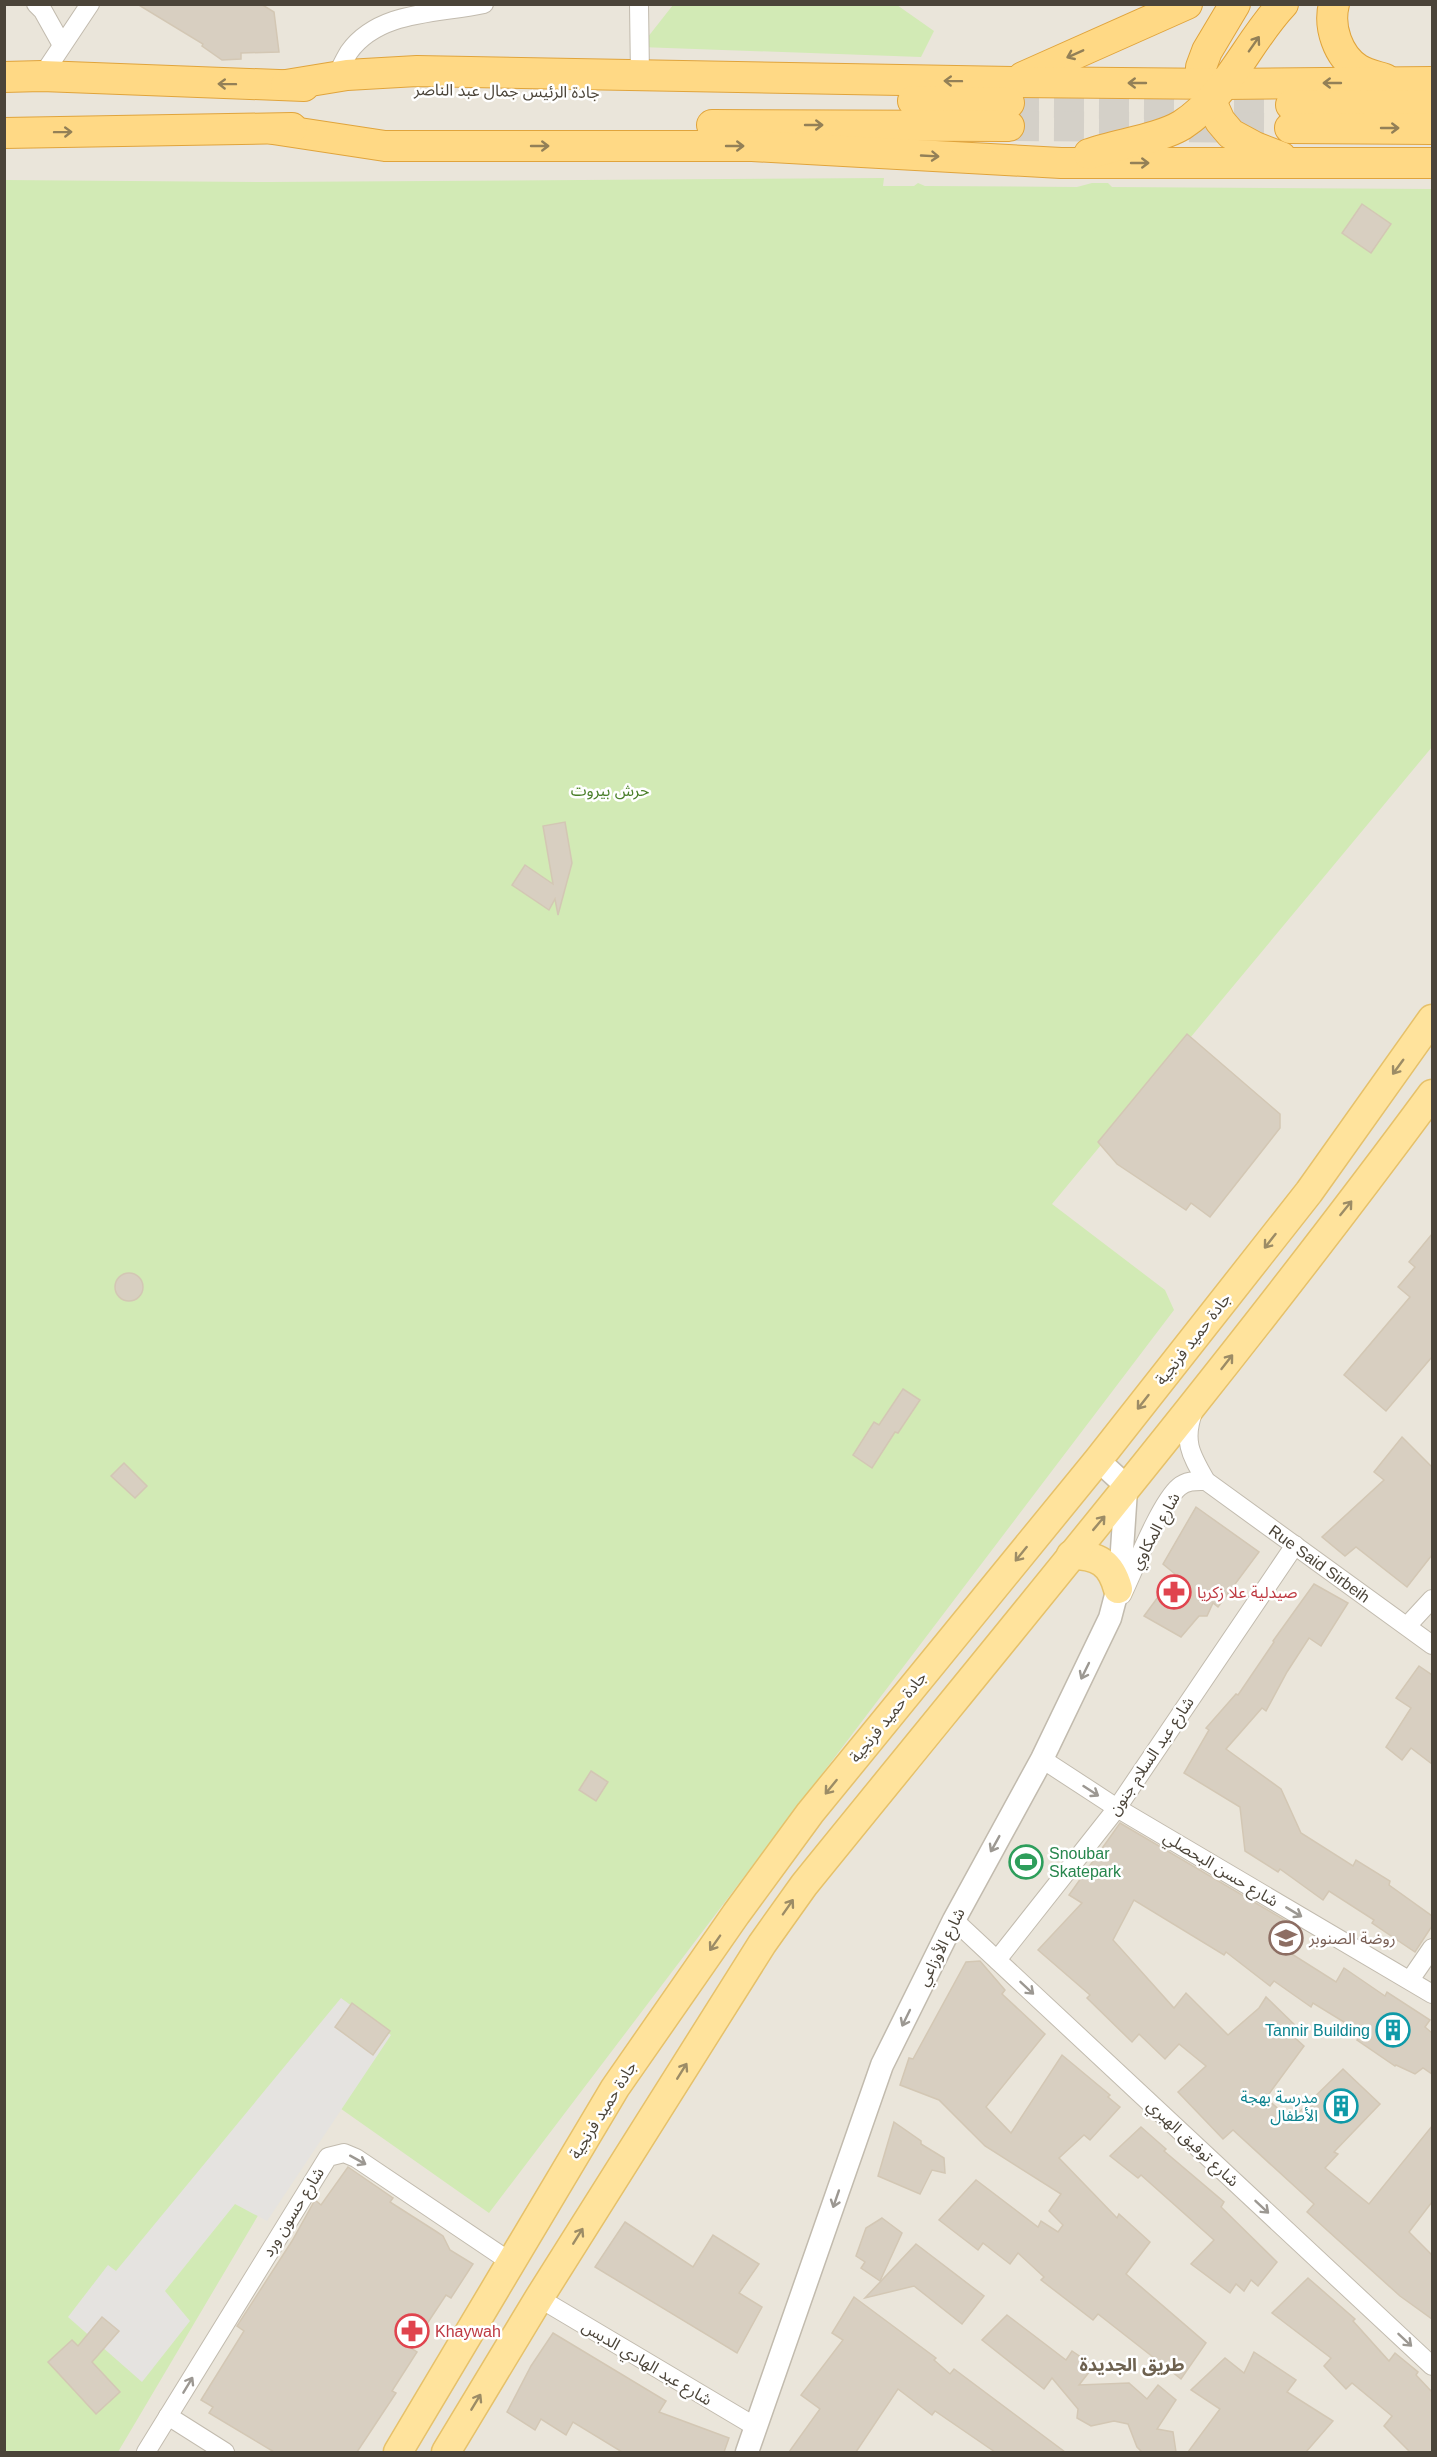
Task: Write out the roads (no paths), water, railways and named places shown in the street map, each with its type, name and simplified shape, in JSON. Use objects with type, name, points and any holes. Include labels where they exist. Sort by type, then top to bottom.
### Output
[{"type":"highway","points":[[1010,104],[1187,4]]},
{"type":"highway","points":[[1235,4],[1217,31],[1200,72],[1212,89],[1220,121],[1231,134],[1255,147],[1304,163]]},
{"type":"highway","points":[[1061,163],[1109,147],[1158,135],[1182,125],[1283,4]]},
{"type":"highway","points":[[1334,4],[1331,18],[1333,30],[1349,61],[1363,72],[1385,79],[1419,82]]},
{"type":"highway","points":[[286,85],[336,77],[417,71],[640,76],[1010,104],[1212,89],[1419,82]]},
{"type":"highway","name":"جادة الرئيس جمال عبد الناصر","points":[[4,77],[42,76],[286,85],[1010,104]]},
{"type":"highway","name":"جادة الرئيس جمال عبد الناصر","points":[[4,133],[658,125],[1010,104]]},
{"type":"highway","points":[[1432,105],[1291,116],[1432,129]]},
{"type":"highway","points":[[273,129],[385,146],[752,146],[1061,163],[1432,164]]},
{"type":"main road","name":"جادة حميد فرنجية","points":[[398,2452],[615,2088],[742,1905],[810,1813],[1098,1460],[1308,1192],[1432,1019]]},
{"type":"main road","points":[[446,2452],[539,2298],[762,1944],[804,1885],[1126,1490],[1432,1094]]},
{"type":"main road","points":[[1071,1555],[1083,1555],[1099,1560],[1111,1569],[1118,1589]]},
{"type":"street","points":[[36,4],[43,11],[62,45]]},
{"type":"street","points":[[42,76],[90,4]]},
{"type":"street","points":[[336,77],[349,51],[367,35],[392,20],[484,4]]},
{"type":"street","points":[[639,4],[640,76]]},
{"type":"street","points":[[1200,1396],[1192,1416],[1189,1435],[1192,1456],[1206,1481]]},
{"type":"street","points":[[1098,1460],[1123,1483],[1126,1490]]},
{"type":"street","name":"Rue Said Sirbeih","points":[[1206,1481],[1432,1645]]},
{"type":"street","name":"شارع المكاوي","points":[[1110,1618],[1149,1536],[1173,1494],[1186,1483],[1206,1481]]},
{"type":"street","name":"شارع الأوزاعي","points":[[747,2452],[882,2065],[954,1920],[1042,1759],[1110,1618],[1118,1589],[1124,1541],[1126,1490]]},
{"type":"street","name":"شارع عبد السلام جنون","points":[[998,1960],[1117,1808],[1295,1545]]},
{"type":"street","points":[[1407,1626],[1432,1599]]},
{"type":"street","name":"شارع حسن البحصلي","points":[[1042,1759],[1117,1808],[1432,1994]]},
{"type":"street","name":"شارع توفيق الهبري","points":[[954,1920],[1432,2366]]},
{"type":"street","points":[[1410,1980],[1432,1948]]},
{"type":"street","name":"شارع حسون ورد","points":[[146,2452],[328,2157],[336,2153],[344,2153],[356,2158],[512,2263]]},
{"type":"street","name":"شارع عبد الهادي الدبس","points":[[539,2298],[756,2427]]},
{"type":"street","points":[[168,2416],[225,2452]]},
{"type":"tunnel","points":[[1009,103],[1291,105]]},
{"type":"tunnel","points":[[1009,126],[1290,128]]},
{"type":"place","name":"صيدلية علا زكريا","points":[[1174,1592]]},
{"type":"place","name":"Snoubar Skatepark","points":[[1026,1862]]},
{"type":"place","name":"روضة الصنوبر","points":[[1286,1938]]},
{"type":"place","name":"Tannir Building","points":[[1393,2030]]},
{"type":"place","name":"مدرسة بهجة الأطفال","points":[[1341,2106]]},
{"type":"place","name":"Khaywah","points":[[412,2331]]},
{"type":"district","name":"طريق الجديدة","points":[[1132,2365]]},
{"type":"park label","name":"حرش بيروت","points":[[610,790]]}]
